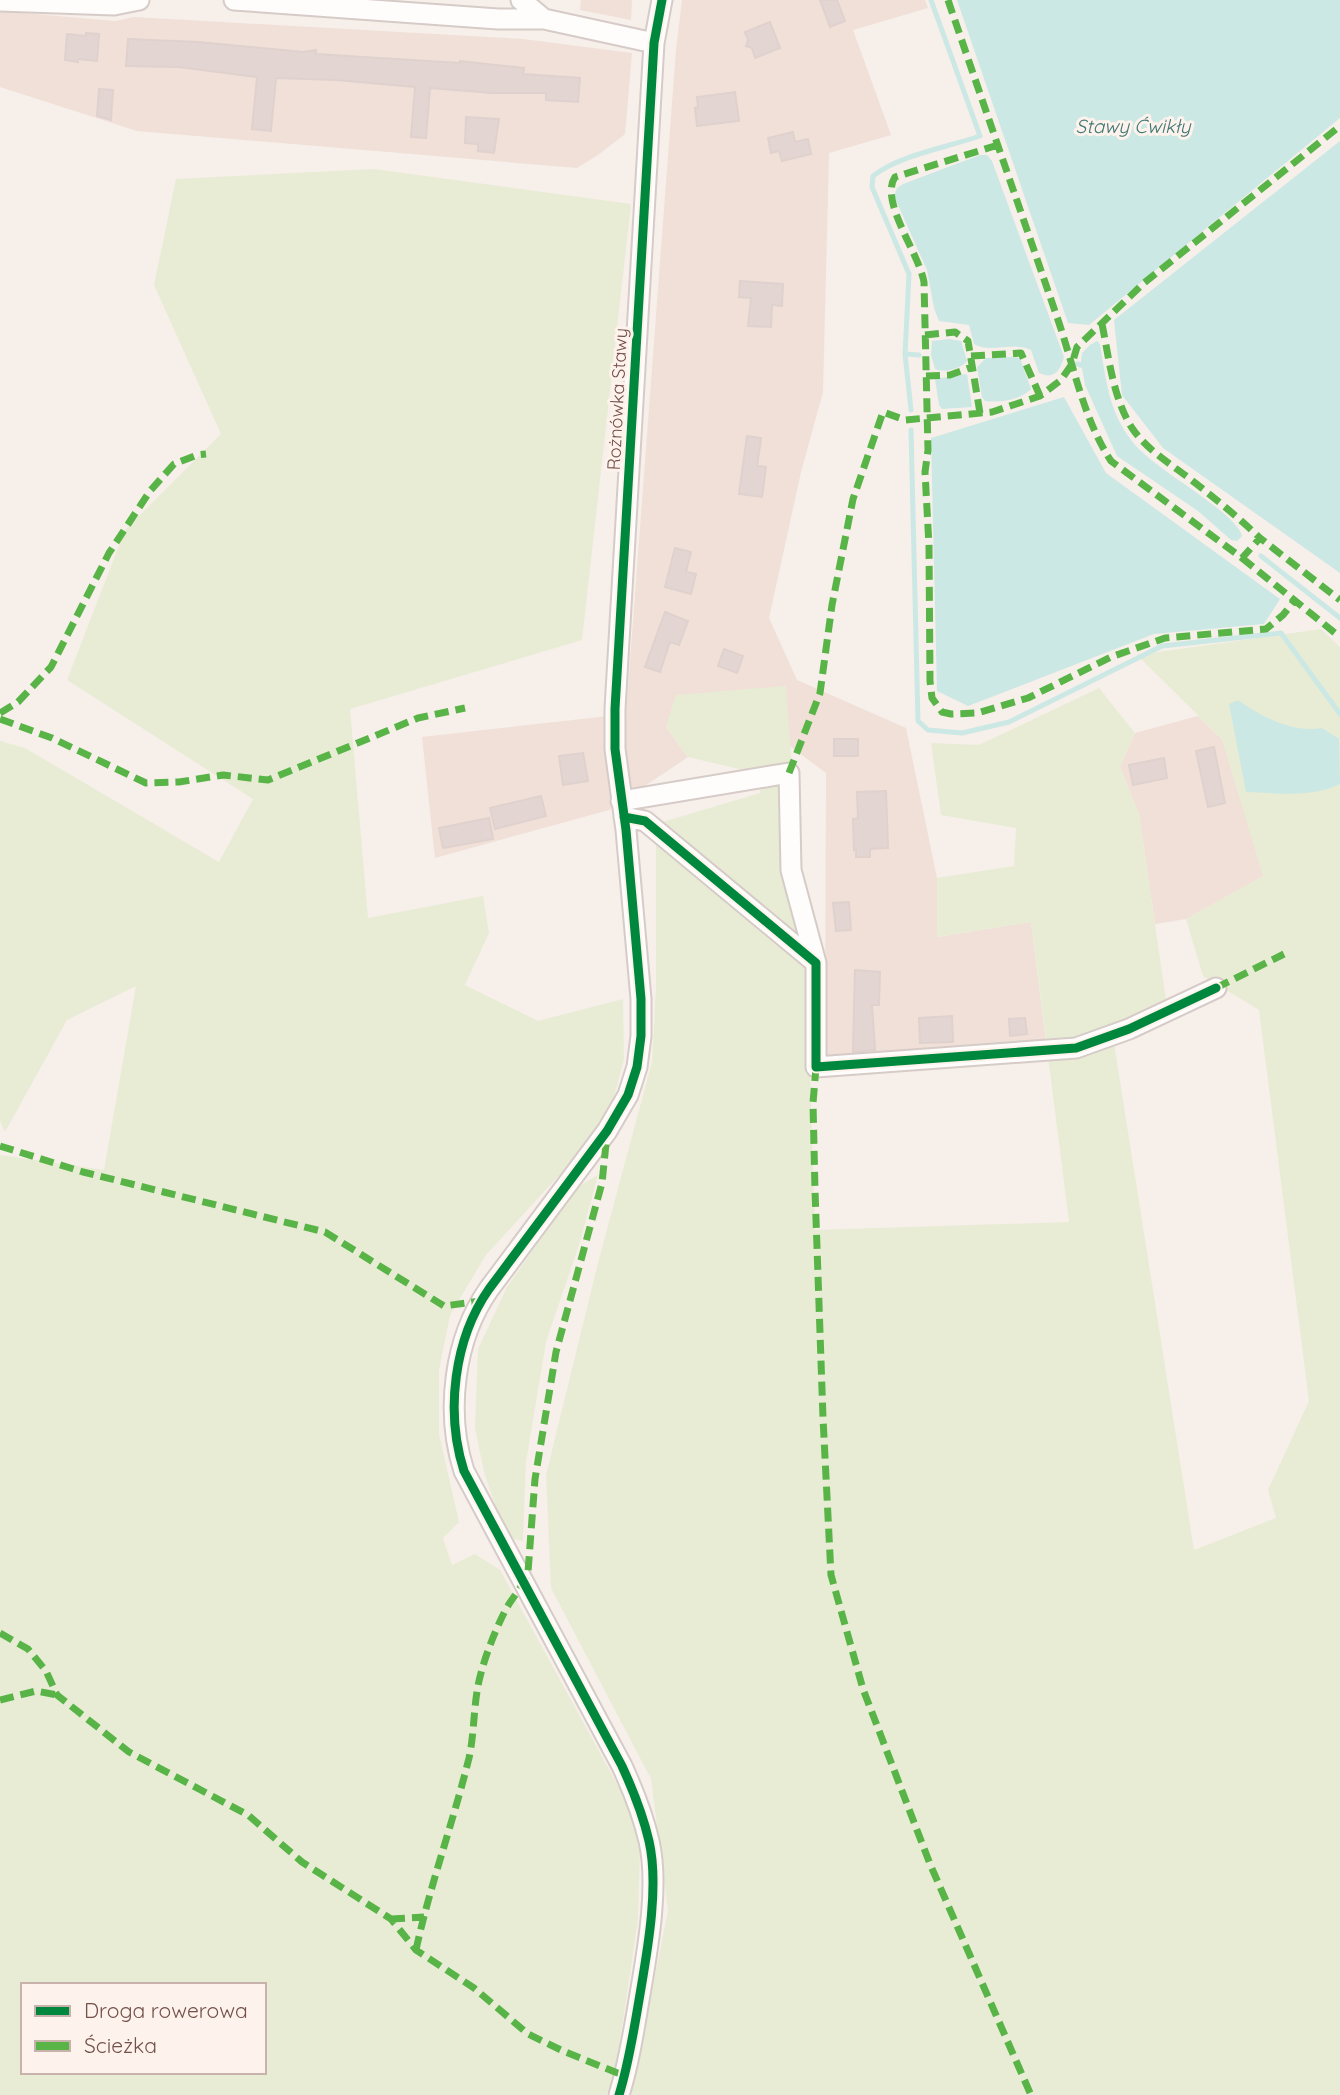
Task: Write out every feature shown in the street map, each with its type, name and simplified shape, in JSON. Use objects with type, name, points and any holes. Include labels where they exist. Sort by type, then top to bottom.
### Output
[{"type":"street","points":[[0,1],[114,5],[139,0]]},
{"type":"street","points":[[234,0],[498,19],[544,19],[654,43]]},
{"type":"street","points":[[521,0],[544,19]]},
{"type":"street","name":"Rożnówka Stawy","points":[[619,2095],[629,2058],[646,1956],[652,1886],[649,1842],[622,1766],[464,1471],[458,1446],[455,1398],[461,1345],[480,1301],[607,1131],[624,1104],[640,1046],[641,1011],[615,749],[615,709],[654,43],[662,0]]},
{"type":"street","points":[[623,809],[789,773],[791,870],[816,963],[816,1067],[1076,1048],[1129,1029],[1216,988]]},
{"type":"street","points":[[623,809],[645,821],[816,963]]},
{"type":"shaded area","points":[[581,0],[632,0],[631,20],[580,10]]},
{"type":"shaded area","points":[[682,0],[925,0],[928,8],[853,30],[891,135],[829,153],[823,392],[801,472],[769,618],[797,680],[906,728],[937,878],[937,937],[1031,922],[1046,1043],[825,1059],[826,773],[790,746],[785,687],[666,727],[688,757],[609,810],[435,858],[422,737],[626,714]]},
{"type":"shaded area","points":[[0,11],[115,21],[134,17],[523,39],[632,53],[625,134],[577,168],[137,131],[0,87]]},
{"type":"shaded area","points":[[1198,716],[1222,739],[1264,876],[1186,919],[1155,924],[1139,814],[1120,767],[1135,733]]},
{"type":"green space","points":[[374,169],[631,204],[582,640],[350,709],[368,918],[483,896],[489,933],[465,985],[538,1021],[623,999],[624,1059],[614,1097],[597,1126],[562,1172],[486,1255],[450,1315],[439,1370],[439,1434],[459,1522],[443,1538],[452,1565],[475,1554],[500,1570],[629,1806],[640,1845],[638,1920],[615,2074],[606,2095],[0,2095],[0,1155],[104,1170],[136,986],[67,1020],[5,1132],[0,1121],[0,741],[25,748],[219,862],[253,799],[67,680],[125,530],[221,434],[154,285],[176,179]]},
{"type":"green space","points":[[1321,629],[1340,647],[1340,2095],[631,2095],[668,1911],[651,1779],[551,1588],[546,1475],[599,1259],[652,1062],[656,989],[656,824],[760,793],[760,774],[688,757],[666,727],[676,695],[786,686],[807,977],[815,1230],[1069,1222],[1031,922],[937,937],[937,878],[1014,866],[1016,828],[941,815],[931,743],[979,745],[1099,688],[1135,733],[1120,767],[1139,814],[1169,1021],[1114,1043],[1194,1550],[1276,1518],[1268,1490],[1309,1401],[1259,1010],[1203,976],[1186,919],[1263,876],[1222,739],[1137,655]]},
{"type":"green space","points":[[598,1175],[580,1242],[546,1342],[526,1462],[523,1541],[506,1537],[484,1472],[475,1428],[478,1349],[507,1287],[576,1188]]},
{"type":"water","name":"Stawy Ćwikły","points":[[957,0],[1340,0],[1340,118],[1089,325],[1068,323]]},
{"type":"water","points":[[1340,141],[1340,573],[1163,448],[1122,395],[1114,320]]},
{"type":"water","points":[[980,155],[987,155],[992,161],[1064,357],[1061,366],[1052,375],[1039,373],[1031,350],[1017,347],[981,347],[974,344],[969,325],[939,321],[927,270],[894,196],[897,188],[903,184]]},
{"type":"water","points":[[932,341],[961,341],[967,361],[952,370],[935,369],[931,355]]},
{"type":"water","points":[[1097,341],[1100,344],[1113,407],[1124,430],[1142,452],[1225,514],[1242,536],[1237,541],[1231,540],[1198,511],[1117,456],[1085,385],[1081,362],[1082,353]]},
{"type":"water","points":[[986,358],[1020,358],[1031,389],[1010,400],[985,401],[977,367]]},
{"type":"water","points":[[967,374],[972,407],[942,409],[935,379]]},
{"type":"water","points":[[1064,397],[1106,473],[1280,599],[1264,624],[1154,634],[968,706],[937,691],[931,438]]},
{"type":"water","points":[[1238,700],[1278,722],[1300,728],[1322,728],[1339,739],[1340,784],[1306,793],[1246,792],[1229,704]]},
{"type":"building","points":[[820,0],[837,0],[845,21],[830,27]]},
{"type":"building","points":[[770,22],[780,48],[755,58],[752,48],[746,46],[748,40],[745,32]]},
{"type":"building","points":[[86,33],[99,34],[97,61],[65,60],[67,34],[86,36]]},
{"type":"building","points":[[128,39],[198,42],[303,52],[316,50],[316,54],[460,61],[524,68],[523,74],[580,78],[578,102],[546,100],[546,93],[492,93],[430,88],[426,138],[411,137],[415,87],[276,78],[271,131],[252,129],[257,77],[179,67],[126,66]]},
{"type":"building","points":[[99,89],[113,90],[111,120],[97,116]]},
{"type":"building","points":[[735,92],[739,121],[697,126],[697,97]]},
{"type":"building","points":[[466,117],[499,119],[494,153],[478,151],[478,144],[465,143]]},
{"type":"building","points":[[793,132],[795,142],[808,139],[811,154],[782,161],[779,151],[771,153],[768,138]]},
{"type":"building","points":[[740,281],[783,284],[782,306],[772,305],[771,327],[748,326],[751,298],[739,297]]},
{"type":"building","points":[[747,436],[761,438],[757,466],[766,467],[762,497],[739,494]]},
{"type":"building","points":[[675,548],[691,552],[686,572],[696,574],[691,594],[665,587]]},
{"type":"building","points":[[665,612],[688,621],[679,645],[670,642],[660,672],[645,667]]},
{"type":"building","points":[[724,649],[743,656],[737,673],[718,666]]},
{"type":"building","points":[[834,739],[858,739],[858,756],[834,756]]},
{"type":"building","points":[[1214,747],[1225,803],[1208,807],[1196,751]]},
{"type":"building","points":[[583,753],[588,781],[563,785],[559,756]]},
{"type":"building","points":[[1164,758],[1167,778],[1133,785],[1129,765]]},
{"type":"building","points":[[886,791],[888,848],[870,849],[870,857],[856,857],[853,819],[858,818],[857,792]]},
{"type":"building","points":[[541,796],[546,816],[495,829],[490,808]]},
{"type":"building","points":[[489,818],[493,839],[443,848],[439,828]]},
{"type":"building","points":[[849,902],[851,930],[836,931],[833,903]]},
{"type":"building","points":[[855,970],[880,972],[879,1005],[872,1005],[875,1050],[853,1052]]},
{"type":"building","points":[[952,1016],[953,1042],[920,1043],[919,1018]]},
{"type":"building","points":[[1025,1018],[1027,1034],[1010,1036],[1009,1019]]},
{"type":"waterway","points":[[911,410],[905,354],[909,274],[872,187],[873,176],[910,157],[980,136],[931,0]]},
{"type":"waterway","points":[[905,354],[919,355]]},
{"type":"waterway","points":[[1077,364],[1085,366],[1086,369]]},
{"type":"waterway","points":[[911,430],[918,721],[928,730],[962,733],[1009,722],[1162,646],[1281,633],[1340,714]]},
{"type":"waterway","points":[[1261,556],[1340,618]]},
{"type":"marked path","points":[[948,0],[1086,409],[1111,461],[1242,558],[1260,538],[1340,600]]},
{"type":"marked path","points":[[789,773],[820,693],[832,605],[853,499],[883,412],[905,420],[992,412],[1040,396],[1061,380],[1072,364],[1077,347],[1144,283],[1340,126]]},
{"type":"marked path","points":[[998,145],[895,177],[891,187],[896,213],[924,282],[928,450],[925,472],[932,698],[942,712],[977,713],[1028,698],[1111,657],[1165,638],[1266,629],[1283,615],[1294,601]]},
{"type":"marked path","points":[[1102,324],[1116,391],[1132,428],[1151,449],[1260,538]]},
{"type":"marked path","points":[[925,335],[955,332],[968,341],[980,413]]},
{"type":"marked path","points":[[971,356],[1021,353],[1040,396]]},
{"type":"marked path","points":[[926,376],[950,375],[972,367]]},
{"type":"marked path","points":[[0,713],[18,702],[51,667],[109,553],[150,491],[174,464],[206,454]]},
{"type":"marked path","points":[[1242,558],[1340,637]]},
{"type":"marked path","points":[[0,719],[52,738],[146,783],[179,782],[223,775],[268,780],[418,718],[465,708]]},
{"type":"marked path","points":[[1216,988],[1284,954]]},
{"type":"marked path","points":[[816,1067],[813,1103],[815,1190],[831,1575],[863,1689],[930,1864],[1031,2095]]},
{"type":"marked path","points":[[416,1950],[469,1758],[478,1684],[483,1666],[501,1620],[528,1572],[535,1479],[556,1352],[602,1183],[607,1134]]},
{"type":"marked path","points":[[0,1146],[83,1172],[325,1232],[444,1306],[480,1301]]},
{"type":"marked path","points":[[0,1633],[28,1649],[46,1671],[57,1695],[129,1752],[248,1815],[302,1862],[391,1919],[416,1950],[474,1988],[528,2034],[625,2076]]},
{"type":"marked path","points":[[0,1700],[36,1691],[57,1695]]},
{"type":"marked path","points":[[391,1919],[424,1917]]},
{"type":"cycle path","points":[[619,2095],[632,2040],[651,1924],[653,1880],[649,1841],[622,1766],[464,1471],[458,1448],[454,1401],[461,1353],[477,1309],[489,1289],[607,1131],[628,1095],[637,1067],[641,1036],[641,999],[626,830],[615,749],[615,709],[654,43],[662,0]]},
{"type":"cycle path","points":[[624,817],[645,821],[816,963],[816,1067],[1076,1048],[1129,1029],[1216,988]]}]
